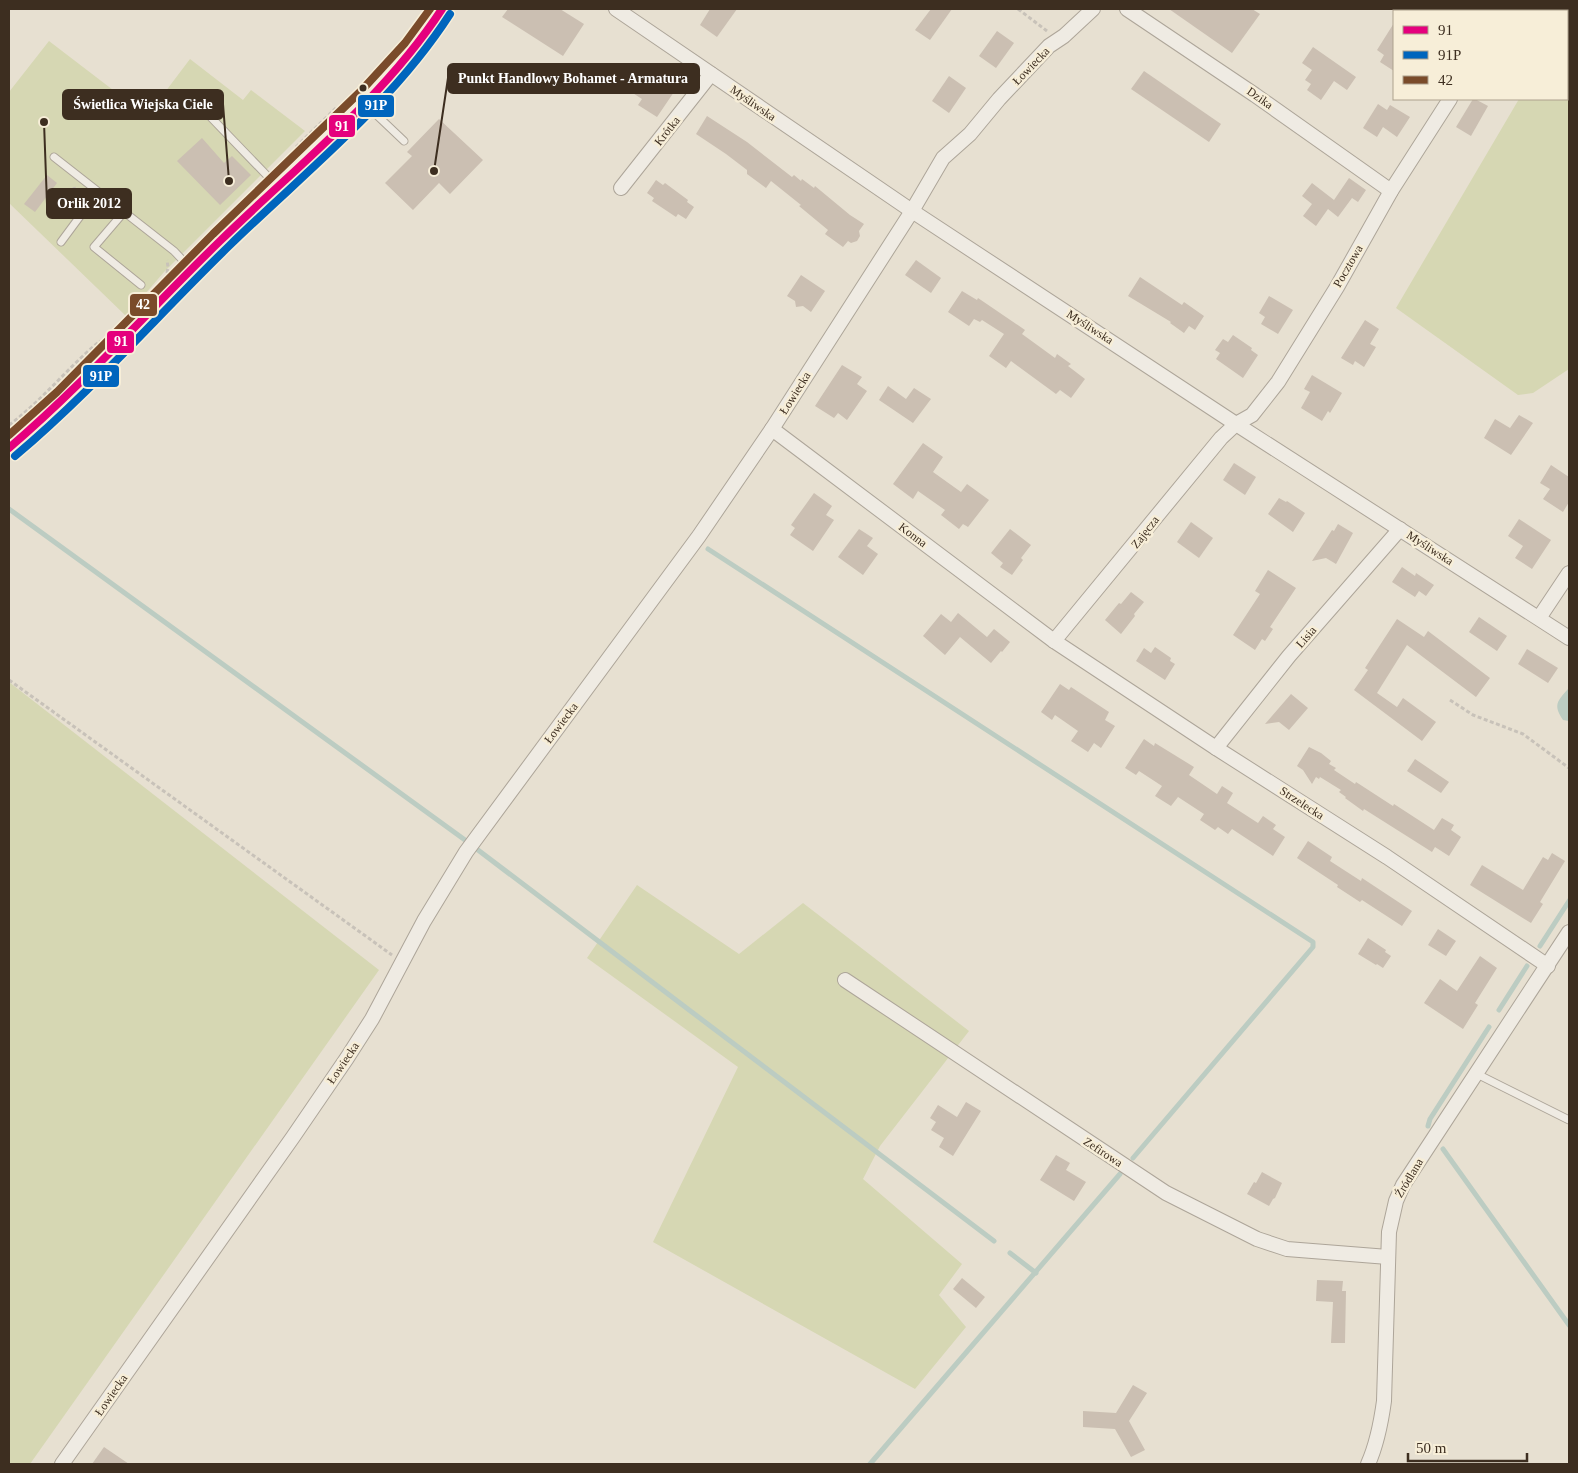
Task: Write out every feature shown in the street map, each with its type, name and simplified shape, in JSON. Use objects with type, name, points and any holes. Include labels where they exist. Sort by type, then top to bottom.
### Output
[{"type":"street","points":[[9,448],[56,409],[192,269],[364,103],[416,46],[442,9]]},
{"type":"street","name":"Myśliwska","points":[[616,9],[912,212],[1236,424],[1569,638]]},
{"type":"street","name":"Łowiecka","points":[[62,1464],[326,1090],[372,1019],[424,921],[466,852],[699,536],[772,429],[912,212],[943,158],[970,134],[999,99],[1049,46],[1064,36],[1093,9]]},
{"type":"street","name":"Dzika","points":[[1127,9],[1391,190]]},
{"type":"street","name":"Krótka","points":[[621,188],[711,74]]},
{"type":"street","name":"Pocztowa","points":[[1236,424],[1252,415],[1278,382],[1337,287],[1391,190],[1449,100]]},
{"type":"street","name":"Zajęcza","points":[[1054,641],[1119,564],[1186,479],[1221,438],[1236,424]]},
{"type":"street","name":"Konna","points":[[772,429],[1054,641]]},
{"type":"street","name":"Lisia","points":[[1216,748],[1289,656],[1400,529]]},
{"type":"street","points":[[1539,618],[1569,573]]},
{"type":"street","name":"Strzelecka","points":[[1054,641],[1216,748],[1387,857],[1548,966]]},
{"type":"street","name":"Źródlana","points":[[1368,1464],[1382,1423],[1389,1232],[1396,1201],[1403,1185],[1569,932]]},
{"type":"street","name":"Zefirowa","points":[[845,980],[1166,1193],[1272,1245],[1287,1249],[1388,1257]]},
{"type":"lane","points":[[364,103],[404,141]]},
{"type":"lane","points":[[200,106],[278,187]]},
{"type":"lane","points":[[54,157],[174,251],[192,269]]},
{"type":"lane","points":[[61,242],[98,192]]},
{"type":"lane","points":[[124,212],[94,247],[141,284]]},
{"type":"lane","points":[[1477,1074],[1569,1120]]},
{"type":"path","points":[[1018,9],[1046,31],[1049,46]]},
{"type":"path","points":[[71,183],[76,192],[76,205],[72,210],[80,216]]},
{"type":"path","points":[[9,680],[402,963]]},
{"type":"path","points":[[1450,700],[1473,715],[1523,734],[1569,768]]},
{"type":"green space","points":[[1569,12],[1569,369],[1533,393],[1518,395],[1396,308],[1518,100],[1568,100]]},
{"type":"green space","points":[[49,41],[147,116],[190,59],[243,100],[251,90],[305,131],[164,272],[126,316],[9,203],[9,92]]},
{"type":"green space","points":[[9,682],[379,970],[30,1464],[9,1464]]},
{"type":"green space","points":[[637,885],[739,954],[803,903],[969,1031],[880,1146],[863,1179],[962,1264],[939,1295],[966,1327],[915,1389],[653,1242],[738,1067],[587,958]]},
{"type":"shaded area","points":[[1569,688],[1569,721],[1563,720],[1557,707],[1559,700]]},
{"type":"building","points":[[508,9],[560,9],[584,24],[563,56],[502,17]]},
{"type":"building","points":[[710,9],[737,9],[717,37],[700,25]]},
{"type":"building","points":[[931,9],[952,9],[930,40],[915,30]]},
{"type":"building","points":[[1169,9],[1252,9],[1260,14],[1232,53]]},
{"type":"building","points":[[1393,25],[1393,70],[1380,62],[1384,55],[1377,50]]},
{"type":"building","points":[[997,31],[1014,43],[996,68],[979,56]]},
{"type":"building","points":[[1313,47],[1356,77],[1347,90],[1334,81],[1321,100],[1307,90],[1311,84],[1305,80],[1312,70],[1302,63]]},
{"type":"building","points":[[1144,71],[1221,124],[1209,142],[1131,89]]},
{"type":"building","points":[[634,74],[644,81],[648,75],[674,92],[657,117],[638,105],[642,99],[625,88]]},
{"type":"building","points":[[949,76],[966,88],[949,113],[932,101]]},
{"type":"building","points":[[1472,100],[1477,100],[1488,106],[1471,136],[1456,127]]},
{"type":"building","points":[[1378,104],[1387,110],[1390,105],[1410,117],[1397,137],[1383,127],[1377,137],[1363,128]]},
{"type":"building","points":[[707,116],[747,142],[792,177],[794,175],[814,188],[815,186],[864,224],[859,231],[860,236],[857,241],[851,243],[848,241],[843,247],[825,234],[828,230],[799,206],[801,205],[771,181],[766,188],[747,174],[747,170],[696,134]]},
{"type":"building","points":[[439,119],[483,160],[450,194],[439,183],[413,210],[385,183],[412,156],[407,152]]},
{"type":"building","points":[[202,138],[224,163],[232,156],[251,175],[220,205],[177,161]]},
{"type":"building","points":[[47,175],[57,183],[35,212],[24,204]]},
{"type":"building","points":[[1349,178],[1366,190],[1358,202],[1352,198],[1338,217],[1328,209],[1316,226],[1303,216],[1312,204],[1302,196],[1312,183],[1334,200]]},
{"type":"building","points":[[656,180],[663,185],[665,183],[688,200],[687,202],[694,207],[686,219],[678,214],[676,217],[652,201],[654,198],[647,193]]},
{"type":"building","points":[[916,260],[941,278],[931,293],[905,275]]},
{"type":"building","points":[[801,275],[825,291],[811,312],[803,306],[796,307],[795,301],[787,296]]},
{"type":"building","points":[[1140,277],[1182,305],[1184,302],[1204,316],[1195,330],[1189,326],[1184,333],[1171,322],[1128,296]]},
{"type":"building","points":[[962,291],[977,300],[978,298],[1025,330],[1022,334],[1055,358],[1057,354],[1071,364],[1068,366],[1085,379],[1071,398],[1060,390],[1056,394],[1011,361],[1006,368],[989,356],[1004,334],[982,320],[980,322],[974,319],[969,326],[948,312]]},
{"type":"building","points":[[1269,296],[1293,310],[1278,334],[1261,324],[1265,317],[1259,313]]},
{"type":"building","points":[[1365,320],[1379,329],[1370,344],[1376,347],[1364,367],[1355,361],[1353,365],[1341,358]]},
{"type":"building","points":[[1233,335],[1252,348],[1251,350],[1258,355],[1243,378],[1216,359],[1220,353],[1215,350],[1223,339],[1228,342]]},
{"type":"building","points":[[842,365],[862,377],[857,384],[867,391],[847,420],[838,413],[834,418],[815,406]]},
{"type":"building","points":[[1312,375],[1342,393],[1330,413],[1328,411],[1322,421],[1301,408],[1310,392],[1304,389]]},
{"type":"building","points":[[888,386],[906,399],[914,388],[931,399],[913,423],[879,400]]},
{"type":"building","points":[[1519,415],[1533,423],[1511,455],[1484,438],[1495,419],[1510,428]]},
{"type":"building","points":[[923,443],[943,457],[933,472],[961,492],[967,484],[989,500],[968,527],[963,524],[959,529],[941,515],[945,510],[918,491],[913,499],[893,484]]},
{"type":"building","points":[[1234,463],[1256,477],[1245,495],[1223,480]]},
{"type":"building","points":[[1551,465],[1569,477],[1569,502],[1563,512],[1543,499],[1550,489],[1540,483]]},
{"type":"building","points":[[814,493],[832,506],[826,515],[834,520],[813,551],[790,535],[795,528],[791,525]]},
{"type":"building","points":[[1279,498],[1305,513],[1293,532],[1268,514]]},
{"type":"building","points":[[1519,519],[1551,540],[1532,569],[1515,558],[1523,546],[1508,536]]},
{"type":"building","points":[[1191,522],[1213,538],[1199,558],[1177,542]]},
{"type":"building","points":[[1338,524],[1353,533],[1336,564],[1326,558],[1312,561],[1332,530],[1334,531]]},
{"type":"building","points":[[859,529],[873,538],[867,546],[878,554],[863,575],[838,557]]},
{"type":"building","points":[[1010,529],[1031,545],[1012,575],[1000,567],[1003,563],[991,553]]},
{"type":"building","points":[[1402,567],[1415,576],[1416,573],[1434,585],[1426,596],[1419,591],[1415,597],[1392,582]]},
{"type":"building","points":[[1268,570],[1296,588],[1270,627],[1273,629],[1265,641],[1262,639],[1255,650],[1233,635],[1260,594],[1255,591]]},
{"type":"building","points":[[1131,592],[1144,602],[1121,634],[1105,620]]},
{"type":"building","points":[[958,613],[987,637],[994,629],[1010,642],[991,663],[960,637],[945,655],[923,636],[941,614],[951,622]]},
{"type":"building","points":[[1479,617],[1507,636],[1497,651],[1469,632]]},
{"type":"building","points":[[1397,619],[1424,637],[1428,631],[1490,678],[1476,697],[1407,645],[1377,693],[1397,707],[1403,698],[1436,722],[1422,741],[1354,690],[1368,670],[1365,668]]},
{"type":"building","points":[[1155,647],[1171,658],[1170,661],[1175,664],[1165,680],[1136,661],[1144,648],[1151,653]]},
{"type":"building","points":[[1527,649],[1558,668],[1548,683],[1518,664]]},
{"type":"building","points":[[1060,684],[1069,690],[1071,687],[1109,712],[1105,720],[1115,726],[1101,748],[1094,743],[1088,752],[1071,741],[1078,731],[1055,715],[1052,720],[1041,712]]},
{"type":"building","points":[[1291,694],[1308,708],[1289,730],[1279,722],[1265,724]]},
{"type":"building","points":[[1144,739],[1154,746],[1155,743],[1194,767],[1189,775],[1217,794],[1222,786],[1233,793],[1227,803],[1258,823],[1263,816],[1276,825],[1273,829],[1285,837],[1273,856],[1232,829],[1228,834],[1218,827],[1215,830],[1200,820],[1204,814],[1178,797],[1171,806],[1155,796],[1162,786],[1139,771],[1136,775],[1125,768]]},
{"type":"building","points":[[1309,747],[1331,761],[1329,764],[1336,768],[1334,770],[1355,784],[1356,782],[1393,806],[1394,804],[1434,830],[1442,818],[1454,825],[1451,830],[1461,837],[1449,856],[1435,847],[1432,852],[1364,809],[1363,811],[1345,798],[1339,792],[1341,790],[1320,777],[1319,779],[1316,777],[1312,784],[1303,770],[1297,766]]},
{"type":"building","points":[[1415,759],[1449,782],[1441,793],[1407,771]]},
{"type":"building","points":[[1308,841],[1332,857],[1330,861],[1361,881],[1362,878],[1412,911],[1402,926],[1362,900],[1360,902],[1297,858]]},
{"type":"building","points":[[1552,853],[1565,861],[1540,902],[1543,904],[1531,923],[1470,885],[1482,865],[1523,890],[1543,857],[1548,860]]},
{"type":"building","points":[[1438,929],[1456,941],[1446,956],[1428,945]]},
{"type":"building","points":[[1368,938],[1386,950],[1385,952],[1391,956],[1383,968],[1358,954]]},
{"type":"building","points":[[1480,956],[1497,968],[1475,1003],[1478,1005],[1463,1029],[1424,1003],[1440,979],[1457,991]]},
{"type":"building","points":[[966,1102],[981,1111],[953,1156],[939,1147],[944,1138],[931,1130],[936,1122],[930,1118],[938,1105],[957,1117]]},
{"type":"building","points":[[1056,1155],[1070,1163],[1066,1170],[1086,1182],[1074,1201],[1040,1180]]},
{"type":"building","points":[[1262,1172],[1282,1183],[1269,1206],[1247,1194]]},
{"type":"building","points":[[962,1278],[985,1297],[976,1308],[953,1289]]},
{"type":"building","points":[[1317,1280],[1343,1281],[1342,1291],[1346,1291],[1345,1343],[1331,1343],[1333,1302],[1316,1301]]},
{"type":"building","points":[[1133,1385],[1147,1393],[1129,1421],[1145,1450],[1131,1457],[1115,1429],[1083,1427],[1083,1411],[1116,1413]]},
{"type":"building","points":[[104,1447],[129,1464],[92,1464]]},
{"type":"waterway","points":[[9,509],[465,840]]},
{"type":"waterway","points":[[708,549],[1313,942],[1313,947],[1133,1158]]},
{"type":"waterway","points":[[478,850],[994,1241]]},
{"type":"waterway","points":[[1540,946],[1569,901]]},
{"type":"waterway","points":[[1499,1010],[1527,966]]},
{"type":"waterway","points":[[1428,1126],[1430,1119],[1489,1027]]},
{"type":"waterway","points":[[1443,1149],[1569,1325]]},
{"type":"waterway","points":[[870,1464],[1120,1174]]},
{"type":"waterway","points":[[1010,1253],[1036,1273]]},
{"type":"transit line","name":"42","points":[[9,435],[57,392],[213,234],[361,91],[405,43],[430,9]]},
{"type":"transit line","name":"91","points":[[9,448],[90,373],[220,241],[366,102],[419,42],[442,9]]},
{"type":"transit line","name":"91P","points":[[15,456],[71,406],[202,272],[375,107],[402,78],[450,14]]},
{"type":"place","name":"Orlik 2012","points":[[44,122]]},
{"type":"place","name":"Punkt Handlowy Bohamet - Armatura","points":[[434,171]]},
{"type":"place","name":"Świetlica Wiejska Ciele","points":[[229,181]]}]
